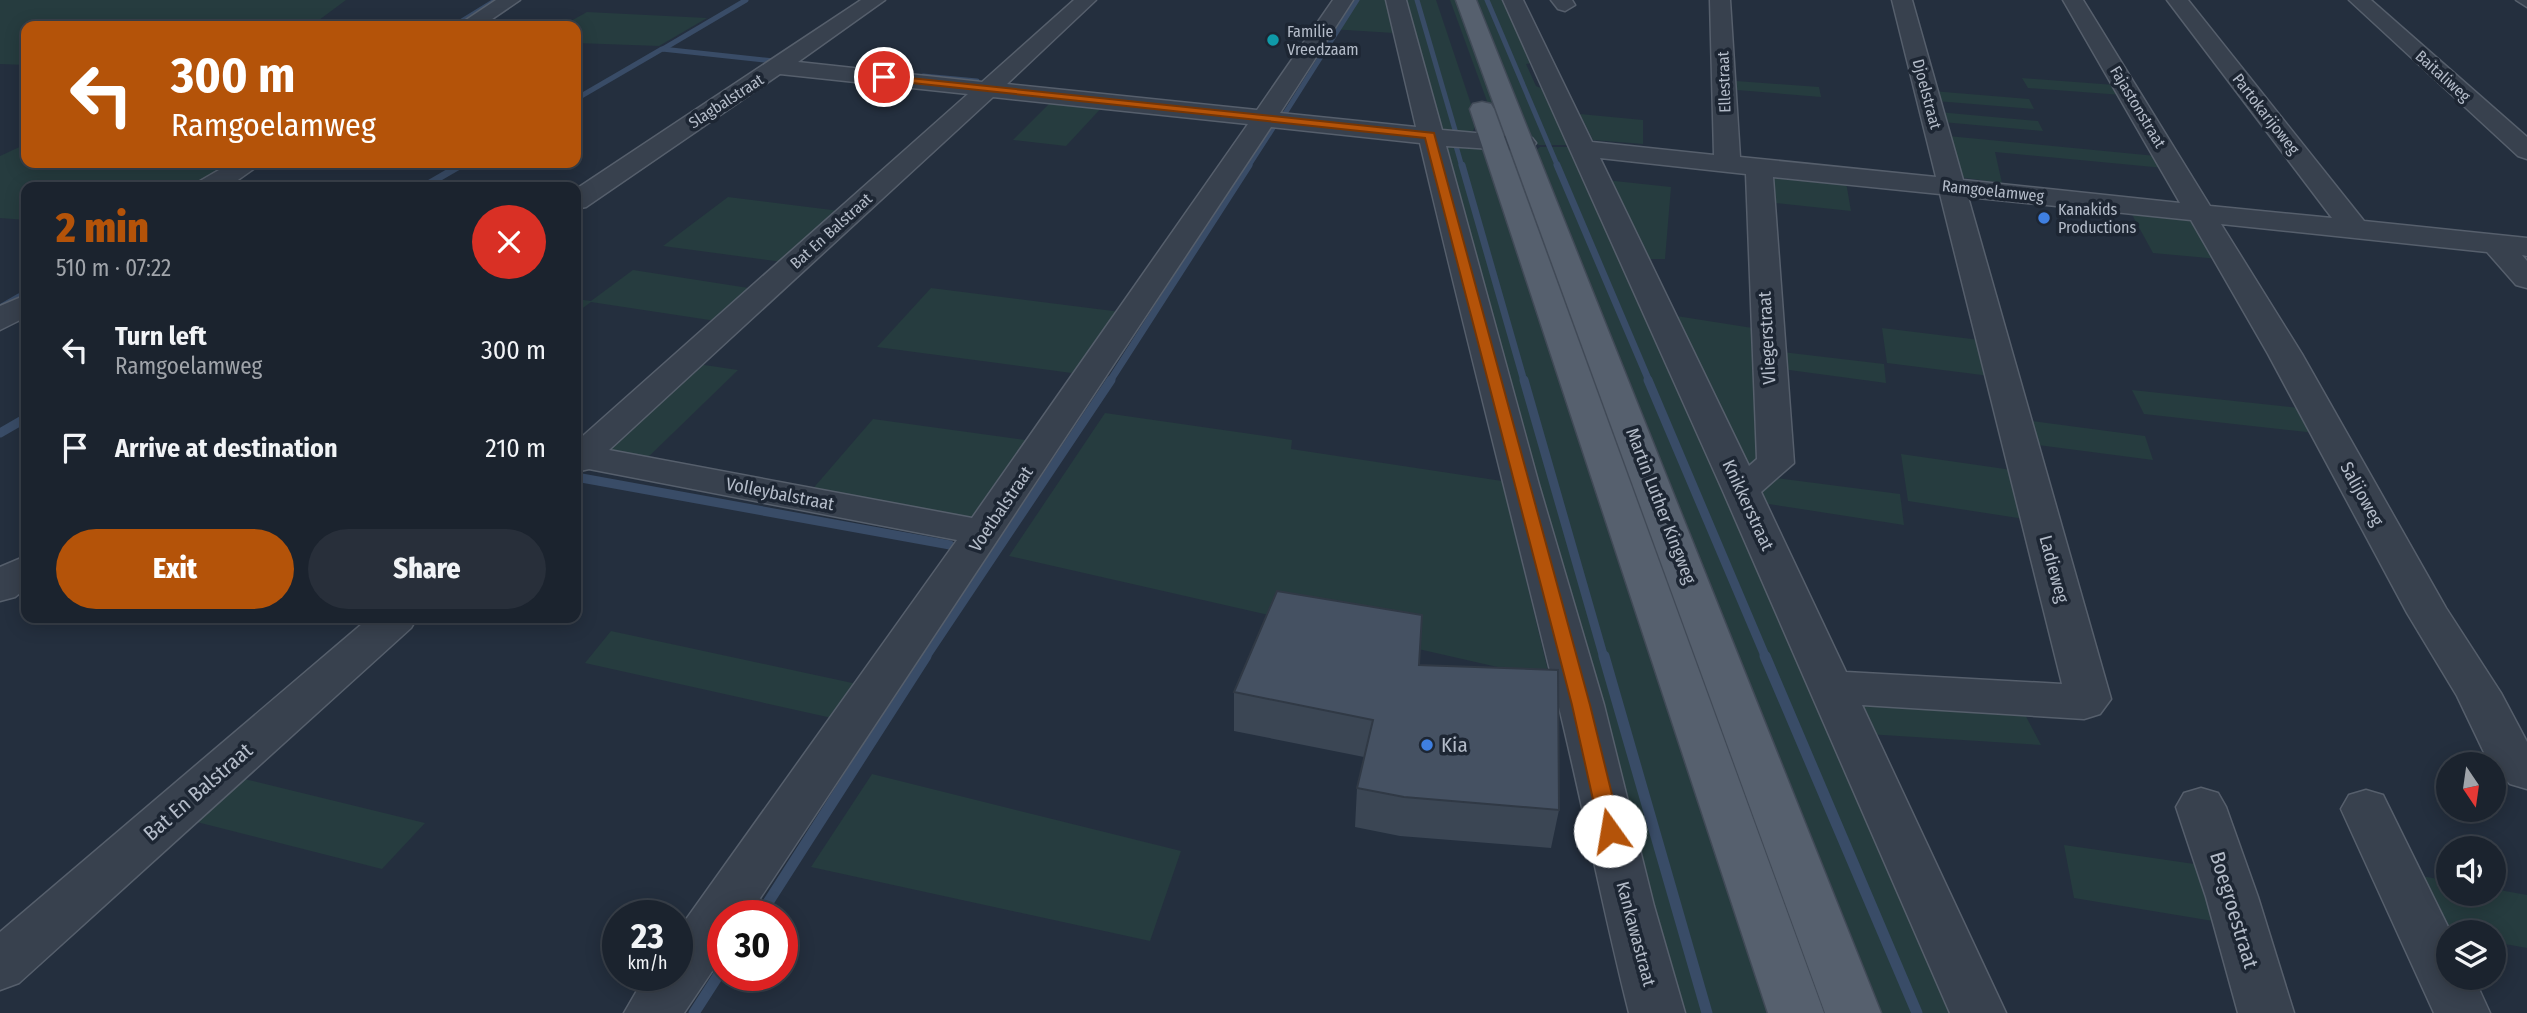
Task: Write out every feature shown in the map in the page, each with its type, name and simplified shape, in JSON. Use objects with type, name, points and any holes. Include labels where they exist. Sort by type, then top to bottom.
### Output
[{"type":"main road","name":"Martin Luther Kingweg","points":[[1445,0],[1508,143],[1853,1013]]},
{"type":"main road","name":"Martin Luther Kingweg","points":[[1466,0],[1508,143],[1796,1013]]},
{"type":"street","points":[[476,21],[510,0]]},
{"type":"street","name":"Slagbalstraat","points":[[581,198],[875,0]]},
{"type":"street","name":"Bat En Balstraat","points":[[581,454],[1086,0]]},
{"type":"street","name":"Voetbalstraat","points":[[652,1013],[985,533],[1267,117],[1343,0]]},
{"type":"street","name":"Kankawastraat","points":[[1396,0],[1581,705],[1657,1013]]},
{"type":"street","name":"Knikkerstraat","points":[[1513,0],[1741,489],[1978,1013]]},
{"type":"street","name":"Ellestraat","points":[[1720,0],[1727,164]]},
{"type":"street","name":"Djoelstraat","points":[[1902,0],[1953,187]]},
{"type":"street","name":"Fajastonstraat","points":[[2073,0],[2203,213]]},
{"type":"street","name":"Partokarijoweg","points":[[2177,0],[2354,228]]},
{"type":"street","name":"Baitaliweg","points":[[2359,0],[2527,151]]},
{"type":"street","points":[[778,67],[1508,143]]},
{"type":"street","name":"Ramgoelamweg","points":[[1584,149],[2527,247]]},
{"type":"street","points":[[218,182],[241,168]]},
{"type":"street","name":"Vliegerstraat","points":[[1741,489],[1776,463],[1759,168]]},
{"type":"street","name":"Ladieweg","points":[[1830,687],[2084,702],[2088,699],[1953,187]]},
{"type":"street","name":"Salijoweg","points":[[2203,213],[2428,613],[2478,693],[2507,752],[2527,771]]},
{"type":"street","points":[[2495,243],[2527,279]]},
{"type":"street","points":[[0,320],[21,307]]},
{"type":"street","name":"Volleybalstraat","points":[[581,458],[985,533]]},
{"type":"street","points":[[0,587],[21,572]]},
{"type":"street","name":"Bat En Balstraat","points":[[0,966],[390,623]]},
{"type":"street","name":"Boegroestraat","points":[[2201,807],[2232,897],[2266,1013]]},
{"type":"street","points":[[2366,809],[2462,1013]]},
{"type":"green space","points":[[0,0],[346,0],[318,21],[21,21],[21,65],[0,64]]},
{"type":"green space","points":[[1349,0],[1388,0],[1394,33],[1330,29]]},
{"type":"green space","points":[[1402,0],[1436,0],[1477,122],[1473,131],[1442,133]]},
{"type":"green space","points":[[1450,0],[1462,0],[1511,135],[1499,134]]},
{"type":"green space","points":[[1473,0],[1506,0],[1534,63],[1526,64],[1536,86],[1545,90],[1568,145],[1539,145],[1530,141]]},
{"type":"green space","points":[[587,12],[707,18],[659,46],[581,43],[581,21],[571,21]]},
{"type":"green space","points":[[2022,78],[2115,85],[2122,95],[2028,88]]},
{"type":"green space","points":[[1736,81],[1819,87],[1821,97],[1737,90]]},
{"type":"green space","points":[[1932,91],[2029,99],[2034,109],[1936,101]]},
{"type":"green space","points":[[1055,98],[1105,104],[1066,146],[1013,140]]},
{"type":"green space","points":[[1938,112],[2038,121],[2043,131],[1942,122]]},
{"type":"green space","points":[[1580,114],[1643,120],[1643,144],[1593,140]]},
{"type":"green space","points":[[1948,136],[2156,156],[2164,168],[1995,152],[2002,183],[1958,177]]},
{"type":"green space","points":[[1460,141],[1489,150],[1774,1013],[1677,1013],[1441,142]]},
{"type":"green space","points":[[21,146],[21,168],[173,168],[231,171],[213,182],[21,182],[21,220],[0,218],[0,156]]},
{"type":"green space","points":[[1540,147],[1575,147],[1958,1013],[1870,1013],[1536,150]]},
{"type":"green space","points":[[1772,175],[1846,182],[1851,211],[1775,203]]},
{"type":"green space","points":[[1605,180],[1671,187],[1665,259],[1644,259]]},
{"type":"green space","points":[[728,197],[848,212],[790,263],[663,246]]},
{"type":"green space","points":[[2130,211],[2192,218],[2219,259],[2153,253]]},
{"type":"green space","points":[[633,270],[755,289],[716,321],[591,302],[581,309],[581,300],[591,301]]},
{"type":"green space","points":[[931,288],[1121,312],[1079,374],[877,347]]},
{"type":"green space","points":[[1670,315],[1759,329],[1765,461],[1746,471]]},
{"type":"green space","points":[[1882,328],[1988,341],[1998,377],[1887,363]]},
{"type":"green space","points":[[1774,351],[1884,364],[1886,383],[1775,368]]},
{"type":"green space","points":[[698,364],[738,370],[642,463],[604,454]]},
{"type":"green space","points":[[2132,390],[2300,408],[2316,433],[2144,414]]},
{"type":"green space","points":[[1105,413],[1292,440],[1291,449],[1502,481],[1550,679],[1009,556]]},
{"type":"green space","points":[[873,419],[1033,441],[976,520],[810,492]]},
{"type":"green space","points":[[2024,420],[2145,436],[2153,460],[2031,444]]},
{"type":"green space","points":[[1901,454],[2019,471],[2031,520],[1908,501]]},
{"type":"green space","points":[[1769,477],[1900,494],[1904,525],[1756,502],[1751,490]]},
{"type":"green space","points":[[611,631],[857,684],[832,718],[585,663]]},
{"type":"green space","points":[[1849,695],[2020,705],[2041,745],[1867,734]]},
{"type":"green space","points":[[872,774],[1181,851],[1150,941],[811,867]]},
{"type":"green space","points":[[228,775],[425,823],[382,869],[181,818]]},
{"type":"green space","points":[[2064,845],[2208,866],[2219,922],[2074,898]]},
{"type":"green space","points":[[2406,873],[2436,879],[2436,906],[2506,906],[2506,891],[2527,895],[2527,948],[2506,944],[2506,920],[2436,920],[2436,930],[2433,930]]},
{"type":"building","name":"Kia","points":[[1277,591],[1422,615],[1419,665],[1558,670],[1559,810],[1404,797],[1357,788],[1373,720],[1234,692]]},
{"type":"waterway","points":[[462,21],[496,0]]},
{"type":"waterway","points":[[663,49],[746,0]]},
{"type":"waterway","points":[[1294,116],[1284,115],[1357,0]]},
{"type":"waterway","points":[[1417,0],[1455,130]]},
{"type":"waterway","points":[[1487,0],[1558,167]]},
{"type":"waterway","points":[[581,96],[662,49],[774,61]]},
{"type":"waterway","points":[[923,76],[977,81]]},
{"type":"waterway","points":[[1248,167],[1275,125]]},
{"type":"waterway","points":[[1456,146],[1462,167]]},
{"type":"waterway","points":[[1110,381],[1249,165]]},
{"type":"waterway","points":[[1462,165],[1524,381]]},
{"type":"waterway","points":[[1557,165],[1649,381]]},
{"type":"waterway","points":[[432,182],[456,168]]},
{"type":"waterway","points":[[0,308],[19,297]]},
{"type":"waterway","points":[[925,658],[1111,380]]},
{"type":"waterway","points":[[1524,380],[1604,658]]},
{"type":"waterway","points":[[1648,380],[1766,658]]},
{"type":"waterway","points":[[0,433],[21,421]]},
{"type":"waterway","points":[[581,478],[950,545]]},
{"type":"waterway","points":[[770,900],[926,656]]},
{"type":"waterway","points":[[1604,656],[1707,1013]]},
{"type":"waterway","points":[[1765,656],[1917,1013]]},
{"type":"waterway","points":[[694,1013],[708,991]]},
{"type":"place","name":"Familie Vreedzaam","points":[[1273,40]]},
{"type":"place","name":"Kanakids Productions","points":[[2044,218]]},
{"type":"place","name":"Kia","points":[[1427,745]]},
{"type":"route","points":[[884,77],[1430,135],[1453,214],[1520,485],[1581,705],[1610,831]]}]
